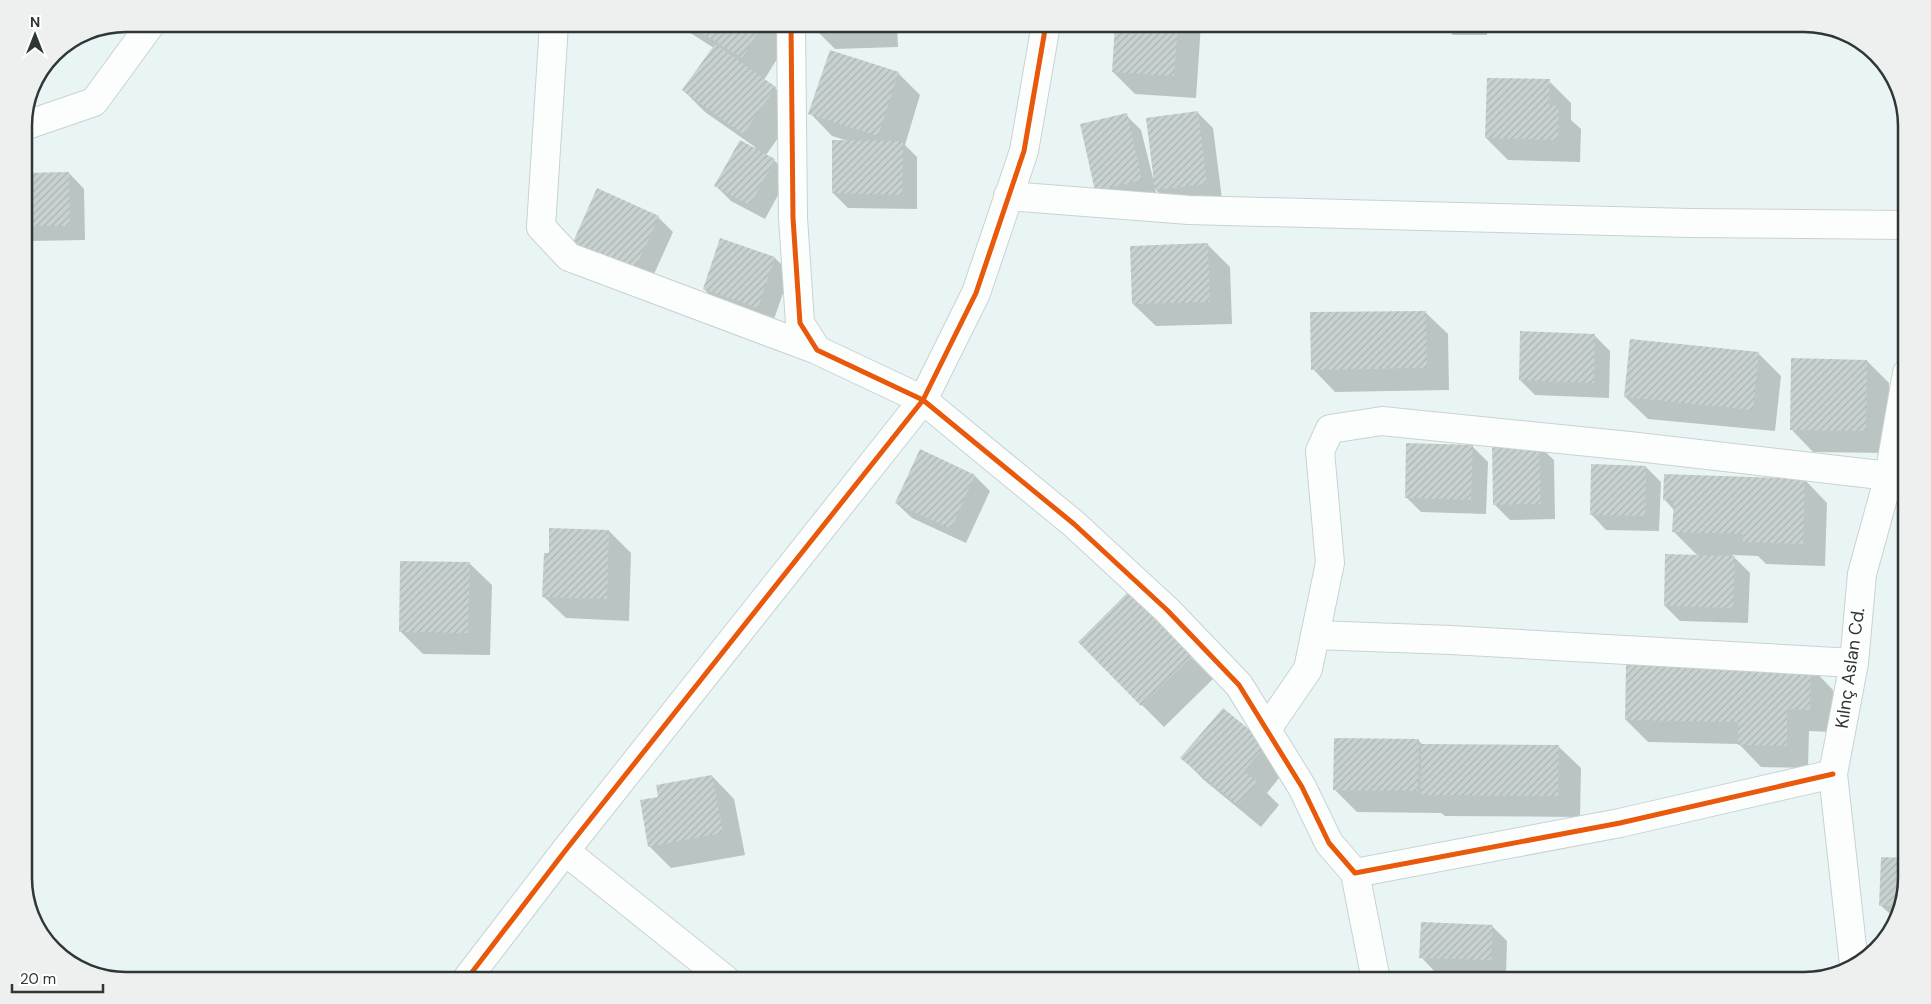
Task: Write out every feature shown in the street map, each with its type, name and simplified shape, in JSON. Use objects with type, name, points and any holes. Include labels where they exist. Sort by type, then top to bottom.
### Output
[{"type":"street","points":[[33,123],[94,102],[145,32]]},
{"type":"street","points":[[553,32],[541,227],[568,257],[816,350],[923,400],[1074,524],[1167,610],[1239,685],[1302,787],[1329,843],[1355,873],[1374,972]]},
{"type":"street","points":[[791,32],[793,218],[800,323],[816,350]]},
{"type":"street","points":[[472,972],[565,851],[923,400],[976,293],[1024,150],[1045,32]]},
{"type":"street","points":[[1008,196],[1189,210],[1690,223],[1898,224]]},
{"type":"street","points":[[1267,729],[1308,669],[1330,563],[1320,451],[1330,429],[1382,421],[1629,446],[1889,476]]},
{"type":"street","name":"Kılnç Aslan Cd.","points":[[1853,958],[1833,774],[1854,663],[1862,574],[1889,476],[1898,424]]},
{"type":"street","points":[[1315,635],[1451,640],[1854,663]]},
{"type":"street","points":[[1355,873],[1620,823],[1833,774]]},
{"type":"street","points":[[565,851],[716,972]]},
{"type":"building","points":[[700,32],[758,32],[742,58]]},
{"type":"building","points":[[1114,32],[1177,32],[1174,76],[1112,72]]},
{"type":"building","points":[[715,44],[776,87],[743,134],[682,90]]},
{"type":"building","points":[[830,50],[899,72],[878,136],[808,114]]},
{"type":"building","points":[[1487,78],[1550,79],[1549,105],[1559,106],[1558,140],[1485,138]]},
{"type":"building","points":[[1198,111],[1207,184],[1155,190],[1146,118]]},
{"type":"building","points":[[1127,113],[1142,180],[1095,191],[1080,124]]},
{"type":"building","points":[[740,140],[775,159],[750,205],[714,186]]},
{"type":"building","points":[[832,140],[903,141],[902,195],[832,193]]},
{"type":"building","points":[[69,172],[70,226],[33,226],[33,173]]},
{"type":"building","points":[[597,188],[659,216],[635,269],[573,242]]},
{"type":"building","points":[[720,238],[775,257],[758,308],[703,289]]},
{"type":"building","points":[[1208,243],[1210,302],[1132,304],[1130,246]]},
{"type":"building","points":[[1426,311],[1427,368],[1311,370],[1310,312]]},
{"type":"building","points":[[1520,331],[1595,334],[1594,383],[1519,380]]},
{"type":"building","points":[[1630,339],[1759,352],[1753,410],[1624,397]]},
{"type":"building","points":[[1791,358],[1867,360],[1866,431],[1790,430]]},
{"type":"building","points":[[1406,443],[1473,445],[1471,500],[1405,498]]},
{"type":"building","points":[[1539,443],[1541,504],[1493,505],[1492,444]]},
{"type":"building","points":[[920,449],[975,475],[951,529],[895,503]]},
{"type":"building","points":[[1591,464],[1646,466],[1645,516],[1590,515]]},
{"type":"building","points":[[1664,474],[1805,479],[1803,544],[1743,542],[1743,534],[1672,532],[1674,500],[1663,500]]},
{"type":"building","points":[[549,528],[609,530],[607,599],[542,597],[544,553],[549,553]]},
{"type":"building","points":[[1665,554],[1735,556],[1733,608],[1664,606]]},
{"type":"building","points":[[400,561],[470,562],[468,633],[399,632]]},
{"type":"building","points":[[1128,592],[1192,656],[1141,706],[1078,642]]},
{"type":"building","points":[[1626,663],[1811,666],[1810,710],[1787,709],[1787,746],[1738,745],[1738,722],[1625,720]]},
{"type":"building","points":[[1223,708],[1267,744],[1244,771],[1257,782],[1238,805],[1180,758]]},
{"type":"building","points":[[1334,738],[1419,739],[1418,791],[1333,790]]},
{"type":"building","points":[[1421,744],[1559,745],[1558,796],[1421,795]]},
{"type":"building","points":[[712,775],[723,833],[648,847],[640,800],[658,797],[656,785]]},
{"type":"building","points":[[1881,857],[1898,858],[1898,890],[1894,906],[1879,906]]},
{"type":"building","points":[[1421,922],[1493,925],[1491,960],[1419,958]]},
{"type":"cycle path","points":[[791,32],[793,218],[800,323],[817,350],[923,400],[1074,524],[1167,610],[1239,685],[1302,787],[1329,843],[1355,873],[1620,823],[1833,774]]},
{"type":"cycle path","points":[[472,972],[565,851],[923,400],[976,293],[1024,151],[1045,32]]}]
